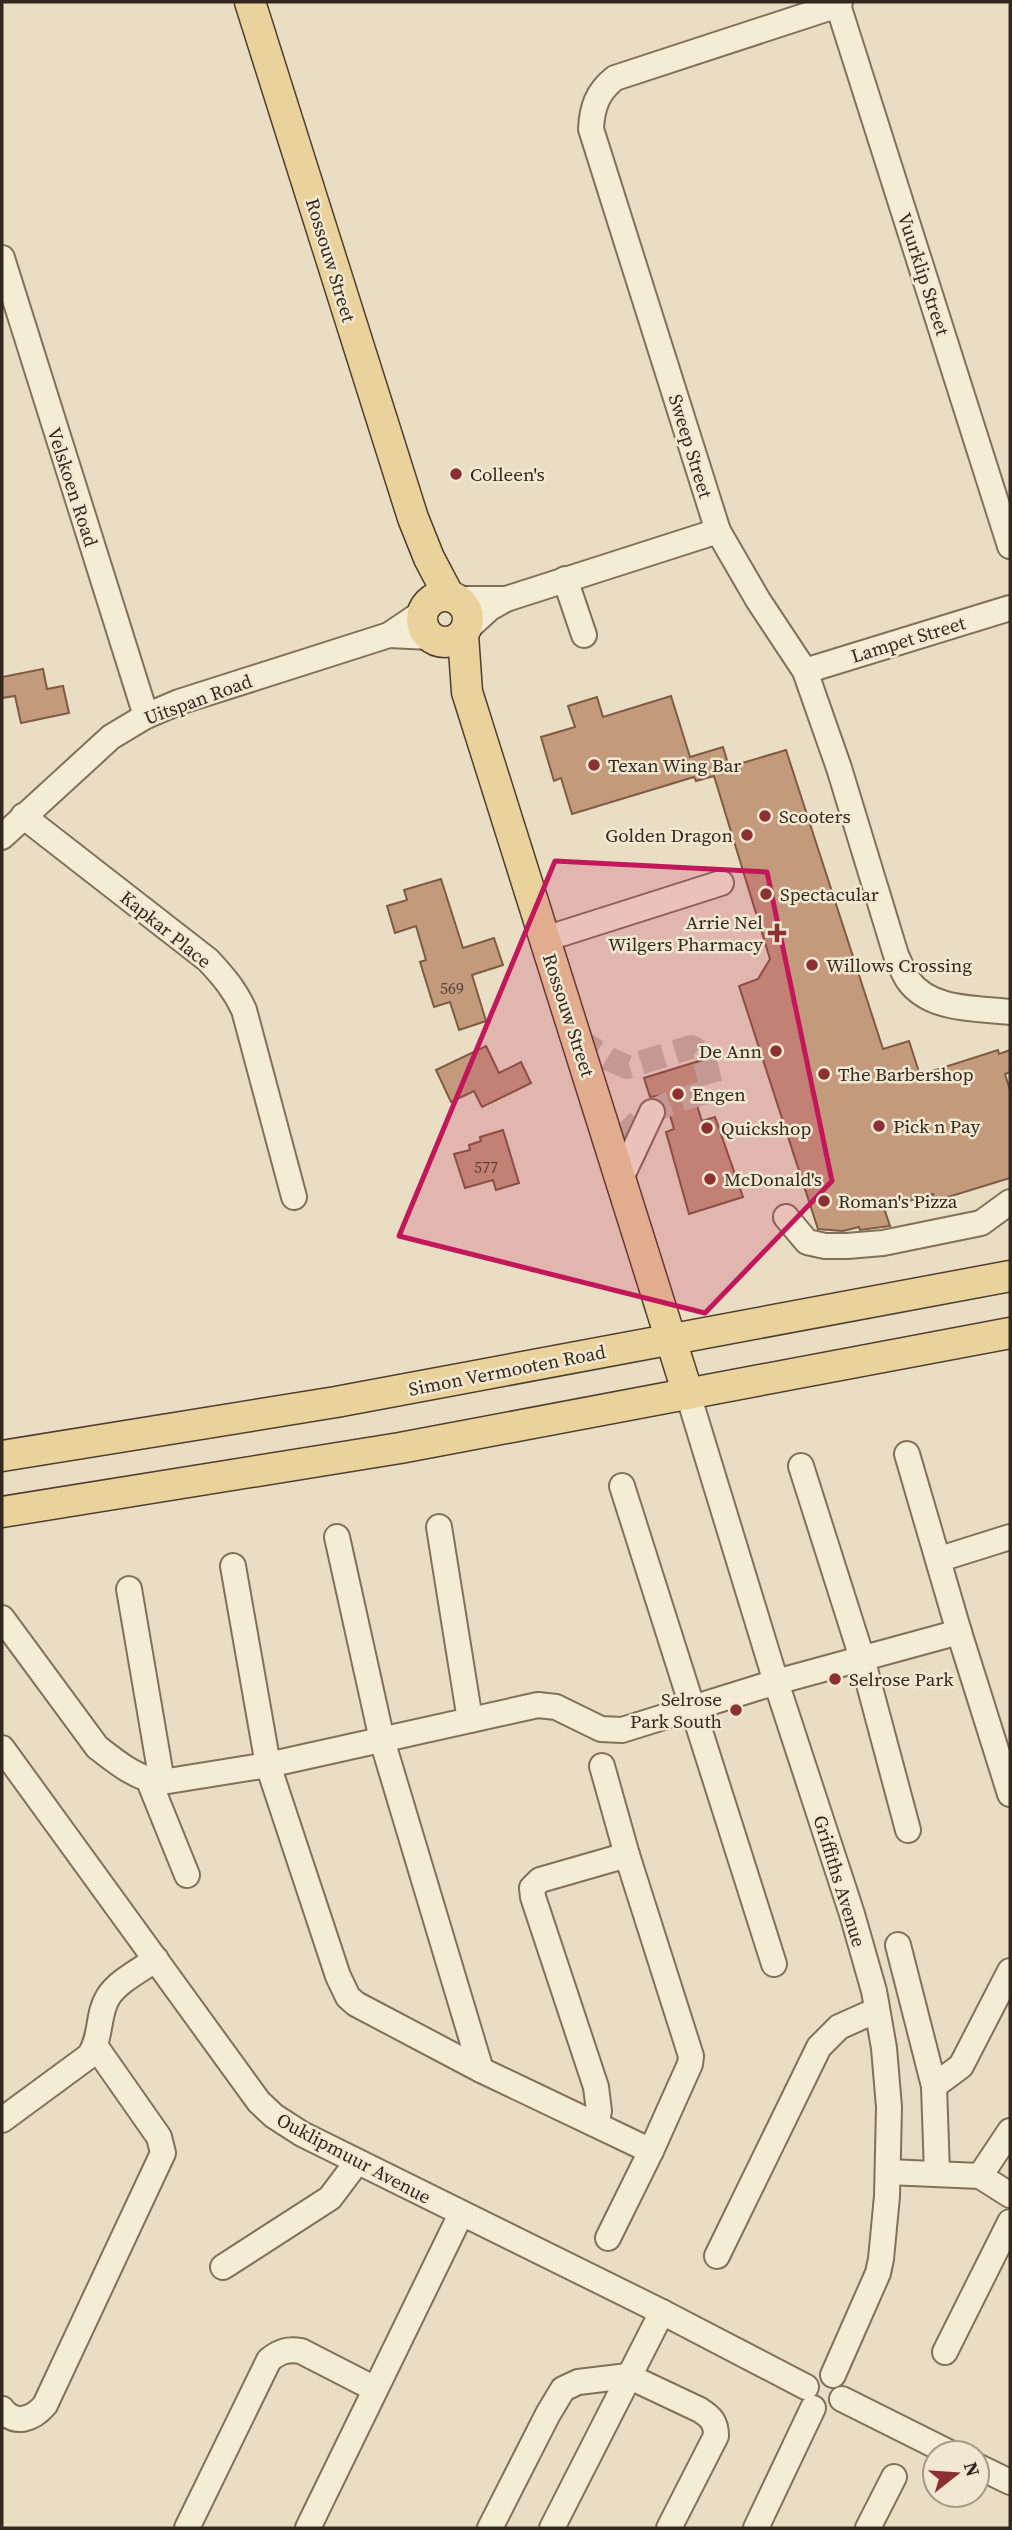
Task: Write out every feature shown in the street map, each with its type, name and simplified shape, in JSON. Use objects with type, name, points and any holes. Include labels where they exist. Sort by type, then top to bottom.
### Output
[{"type":"main road","name":"Rossouw Street","points":[[250,2],[413,518],[422,574],[467,692],[688,1394]]},
{"type":"main road","points":[[436,615],[444,643],[457,639],[465,632]]},
{"type":"main road","name":"Rossouw Street","points":[[465,632],[467,692]]},
{"type":"main road","name":"Simon Vermooten Road","points":[[2,1456],[336,1402],[1010,1276]]},
{"type":"main road","points":[[4,1512],[400,1448],[1010,1333]]},
{"type":"street","name":"Sweep Street","points":[[839,4],[615,78],[604,86],[592,111],[591,130],[718,531],[758,600],[805,671],[839,768],[896,955],[907,980],[925,996],[947,1005],[1010,1012]]},
{"type":"street","name":"Vuurklip Street","points":[[839,4],[1010,546]]},
{"type":"street","name":"Velskoen Road","points":[[2,258],[11,318],[146,716]]},
{"type":"street","name":"Uitspan Road","points":[[2,837],[111,737],[146,716],[179,702],[389,635],[436,615],[506,599],[718,531]]},
{"type":"street","points":[[565,579],[584,635]]},
{"type":"street","name":"Uitspan Road","points":[[465,632],[491,608],[506,599]]},
{"type":"street","name":"Lampet Street","points":[[805,671],[1010,608]]},
{"type":"street","name":"Kapkar Place","points":[[23,816],[208,960],[226,978],[244,1010],[294,1198]]},
{"type":"street","points":[[545,939],[721,883]]},
{"type":"street","points":[[621,1178],[652,1112]]},
{"type":"street","points":[[786,1217],[807,1242],[825,1247],[847,1246],[895,1241],[981,1223],[1010,1202]]},
{"type":"street","name":"Griffiths Avenue","points":[[688,1394],[776,1682],[852,1914],[884,2048],[889,2107],[888,2172],[878,2273],[833,2375]]},
{"type":"street","points":[[907,1454],[1010,1794]]},
{"type":"street","points":[[801,1466],[862,1658],[908,1830]]},
{"type":"street","points":[[622,1486],[774,1964]]},
{"type":"street","points":[[439,1527],[470,1720]]},
{"type":"street","points":[[337,1537],[382,1740],[481,2070]]},
{"type":"street","points":[[940,1559],[1010,1537]]},
{"type":"street","points":[[233,1566],[268,1765],[338,1976],[348,1997],[363,2008],[481,2070],[651,2151]]},
{"type":"street","points":[[129,1589],[155,1781],[187,1875]]},
{"type":"street","points":[[2,1618],[97,1747],[116,1763],[155,1781],[268,1765],[538,1706],[556,1707],[601,1729],[622,1730],[776,1682],[959,1632]]},
{"type":"street","name":"Ouklipmuur Avenue","points":[[2,1748],[259,2102],[293,2128],[662,2312],[809,2398]]},
{"type":"street","points":[[602,1766],[627,1856],[691,2056],[690,2064],[651,2151],[608,2238]]},
{"type":"street","points":[[596,2124],[599,2111],[596,2087],[532,1888],[540,1880],[627,1856]]},
{"type":"street","points":[[898,1945],[934,2086],[937,2173]]},
{"type":"street","points":[[2,2120],[89,2056],[96,2047],[107,1998],[156,1959]]},
{"type":"street","points":[[934,2086],[961,2066],[1010,1971]]},
{"type":"street","points":[[717,2256],[819,2047],[839,2027],[877,2010]]},
{"type":"street","points":[[2,2409],[7,2416],[26,2419],[39,2413],[45,2405],[163,2153],[159,2137],[96,2047]]},
{"type":"street","points":[[980,2176],[1010,2131]]},
{"type":"street","points":[[223,2267],[330,2198],[357,2162]]},
{"type":"street","points":[[888,2172],[980,2176],[1010,2195]]},
{"type":"street","points":[[309,2528],[461,2214]]},
{"type":"street","points":[[945,2352],[1010,2222]]},
{"type":"street","points":[[552,2528],[662,2312]]},
{"type":"street","points":[[187,2528],[269,2360],[277,2353],[289,2349],[301,2351],[375,2389]]},
{"type":"street","points":[[756,2528],[816,2375],[833,2375],[843,2390],[842,2399],[829,2411],[821,2411],[809,2398]]},
{"type":"street","points":[[490,2528],[563,2389],[578,2382],[628,2376],[700,2410],[710,2417],[716,2426],[716,2436],[669,2528]]},
{"type":"street","points":[[842,2399],[922,2439]]},
{"type":"street","points":[[991,2473],[1010,2482]]},
{"type":"street","points":[[868,2528],[894,2477]]},
{"type":"highlighted area","points":[[555,861],[767,872],[832,1181],[705,1313],[399,1236]]},
{"type":"building","points":[[43,669],[47,689],[63,686],[69,713],[21,723],[15,696],[2,698],[2,677]]},
{"type":"building","name":"Willows Crossing","points":[[671,696],[690,757],[723,747],[729,767],[786,750],[883,1049],[909,1041],[920,1075],[998,1050],[999,1054],[1010,1050],[1010,1072],[1005,1074],[1010,1090],[1010,1178],[935,1201],[933,1194],[884,1208],[890,1226],[860,1230],[859,1227],[843,1231],[818,1229],[739,986],[758,979],[770,959],[714,776],[696,781],[694,777],[572,814],[561,778],[554,781],[541,737],[575,727],[568,706],[597,697],[603,717]]},
{"type":"building","points":[[441,879],[463,948],[494,938],[503,965],[472,975],[486,1021],[459,1030],[450,1002],[434,1007],[420,962],[426,960],[416,926],[395,933],[387,906],[407,900],[404,890]]},
{"type":"building","points":[[486,1046],[499,1073],[521,1062],[531,1083],[482,1107],[474,1091],[451,1102],[436,1070]]},
{"type":"building","points":[[702,1060],[709,1082],[691,1087],[702,1121],[715,1117],[743,1197],[689,1214],[666,1132],[674,1129],[664,1095],[650,1097],[644,1078]]},
{"type":"building","points":[[503,1130],[519,1183],[496,1190],[493,1180],[465,1188],[454,1154],[470,1150],[469,1145],[481,1141],[480,1137]]},
{"type":"tunnel","points":[[577,1039],[627,1067],[691,1047],[700,1053],[707,1069],[711,1085],[706,1092],[656,1110],[618,1137],[605,1131]]},
{"type":"place","name":"Colleen's","points":[[456,474]]},
{"type":"place","name":"Texan Wing Bar","points":[[594,765]]},
{"type":"place","name":"Scooters","points":[[765,816]]},
{"type":"place","name":"Golden Dragon","points":[[747,835]]},
{"type":"place","name":"Spectacular","points":[[766,894]]},
{"type":"place","name":"Arrie Nel Wilgers Pharmacy","points":[[777,933]]},
{"type":"place","name":"Willows Crossing","points":[[812,965]]},
{"type":"place","name":"De Ann","points":[[776,1051]]},
{"type":"place","name":"The Barbershop","points":[[824,1074]]},
{"type":"place","name":"Engen","points":[[678,1094]]},
{"type":"place","name":"Pick n Pay","points":[[879,1126]]},
{"type":"place","name":"Quickshop","points":[[707,1128]]},
{"type":"place","name":"McDonald's","points":[[710,1179]]},
{"type":"place","name":"Roman's Pizza","points":[[824,1201]]},
{"type":"place","name":"Selrose Park","points":[[835,1679]]},
{"type":"place","name":"Selrose Park South","points":[[736,1710]]}]
